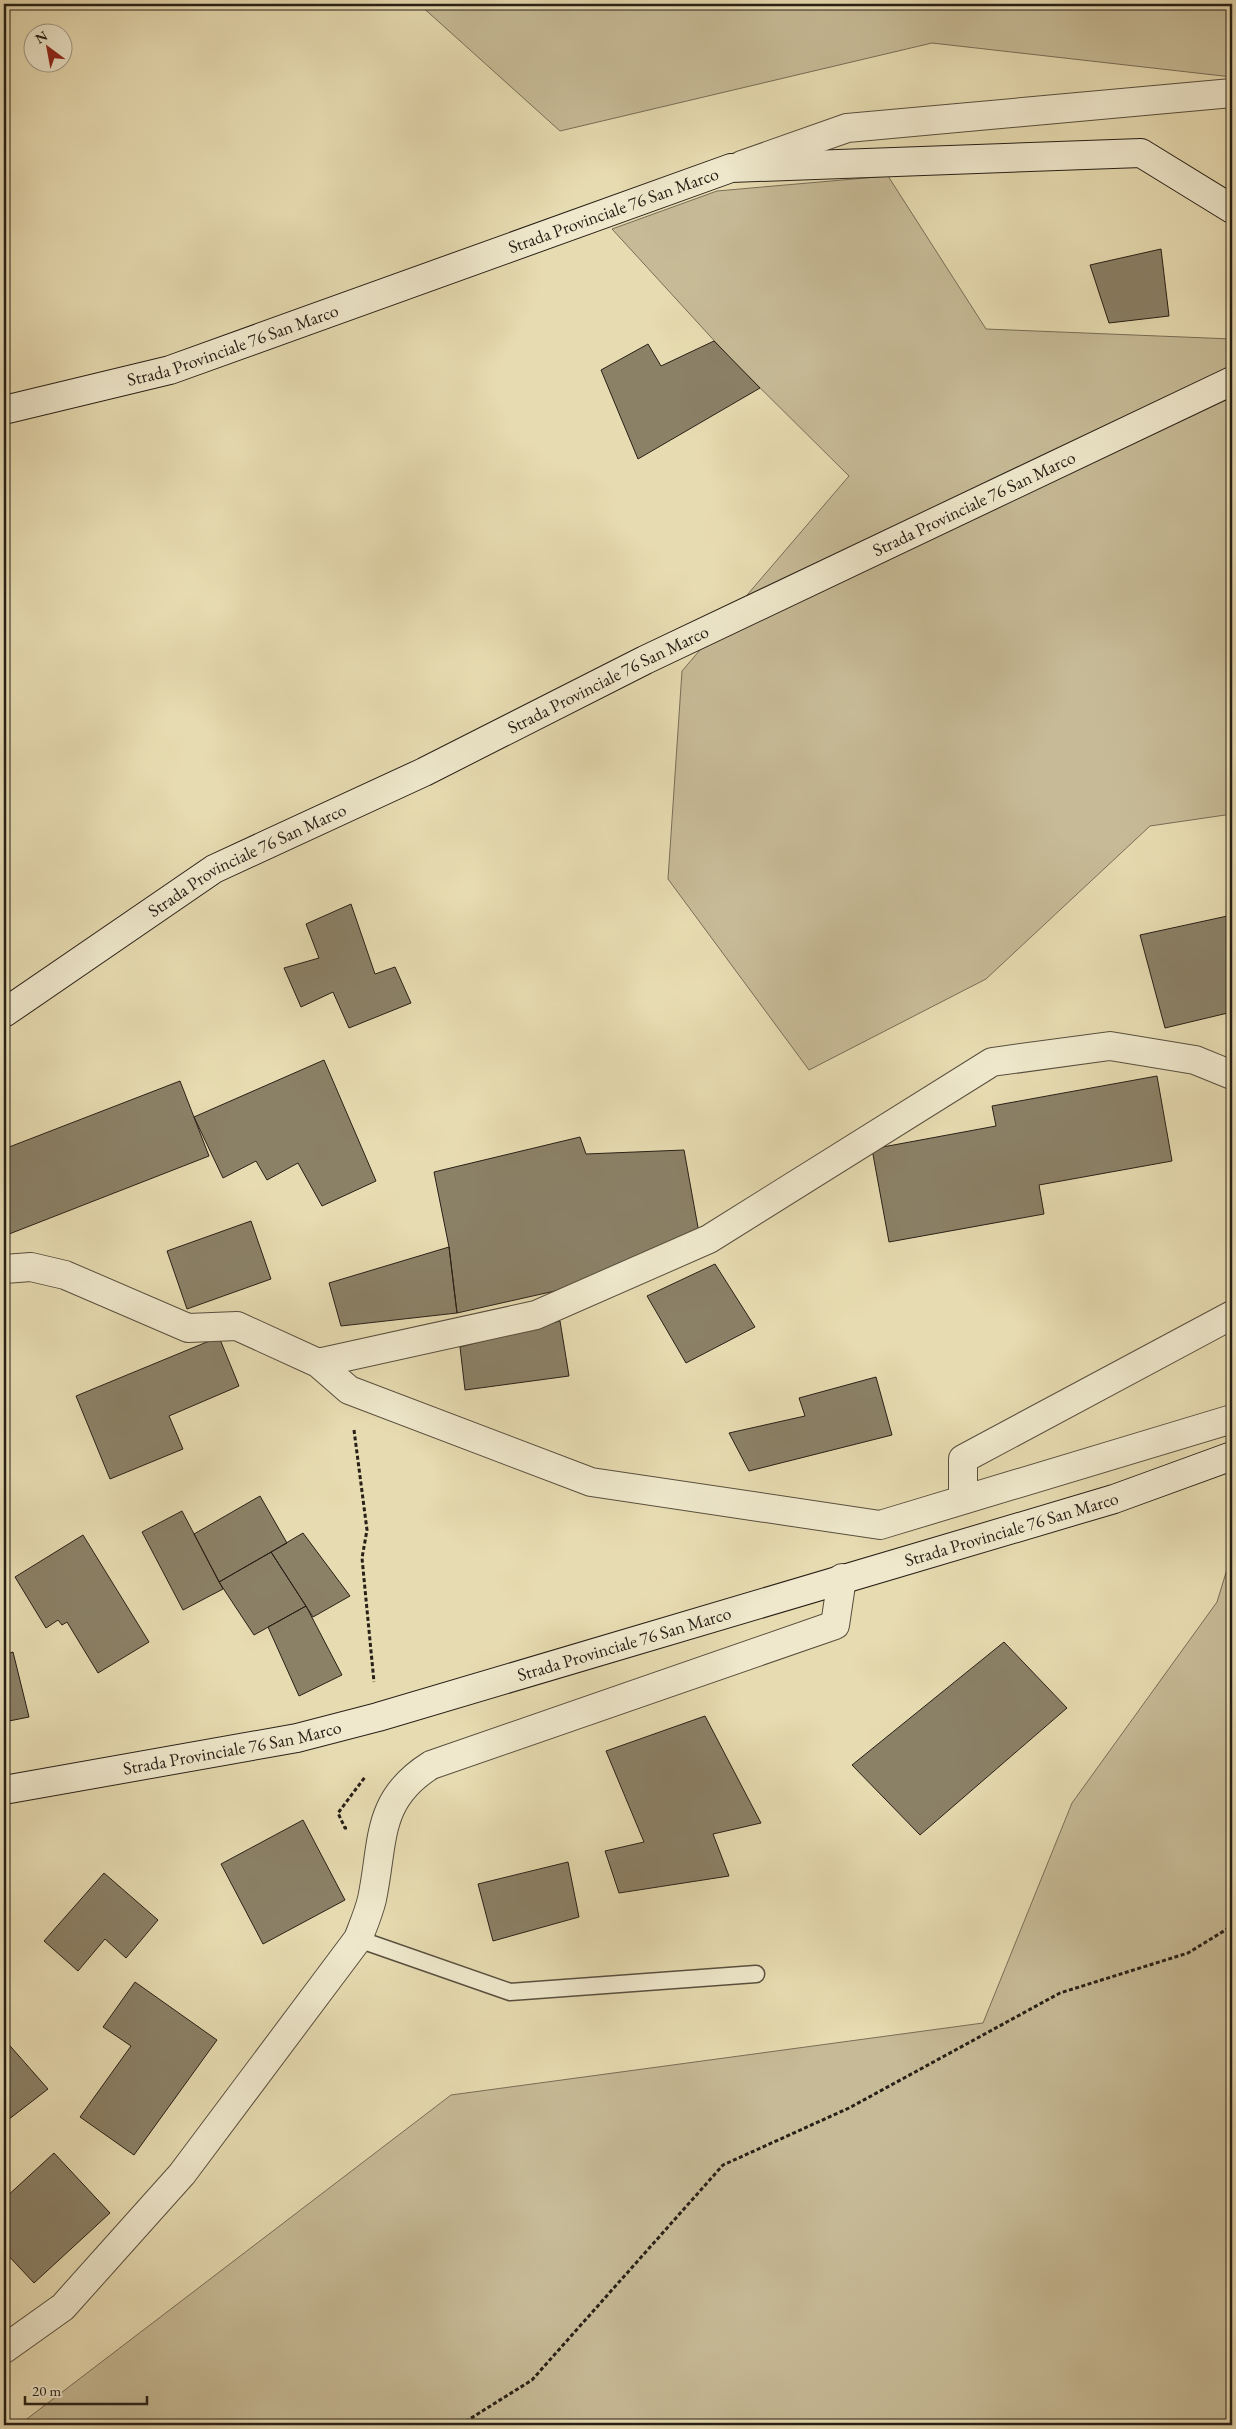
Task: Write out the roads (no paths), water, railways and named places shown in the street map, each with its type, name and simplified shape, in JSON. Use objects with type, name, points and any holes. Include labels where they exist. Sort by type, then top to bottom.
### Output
[{"type":"street","points":[[731,168],[846,128],[1232,93]]},
{"type":"street","name":"Strada Provinciale 76 San Marco","points":[[4,410],[170,370],[731,168],[1141,153],[1232,209]]},
{"type":"street","name":"Strada Provinciale 76 San Marco","points":[[4,1013],[214,869],[424,772],[645,660],[1232,381]]},
{"type":"street","points":[[318,1363],[536,1315],[709,1239],[992,1062],[1110,1046],[1196,1060],[1232,1075]]},
{"type":"street","points":[[4,1269],[31,1266],[65,1275],[188,1328],[236,1326],[318,1363],[348,1390],[591,1482],[880,1525],[1232,1419]]},
{"type":"street","points":[[963,1500],[963,1459],[1232,1315]]},
{"type":"street","name":"Strada Provinciale 76 San Marco","points":[[4,1790],[297,1738],[378,1717],[504,1681],[842,1578],[1114,1499],[1232,1456]]},
{"type":"street","points":[[4,2348],[63,2307],[182,2174],[358,1939],[372,1901],[389,1808],[406,1783],[431,1765],[835,1625],[842,1578]]},
{"type":"lane","points":[[358,1939],[510,1992],[756,1974]]}]
